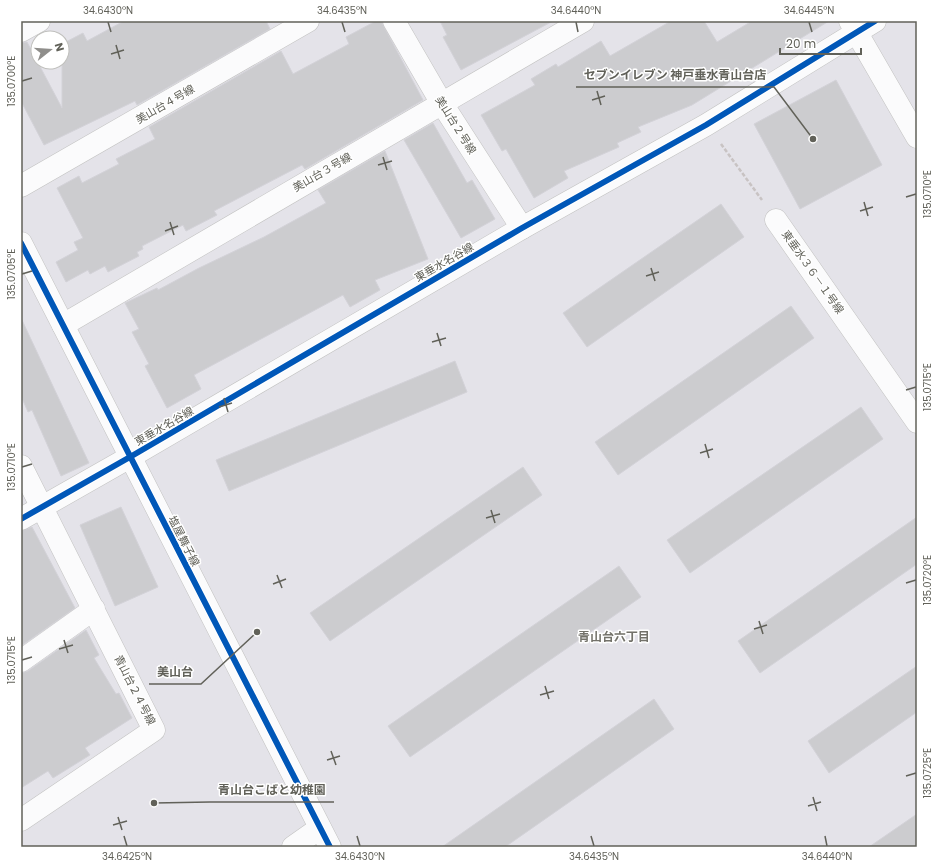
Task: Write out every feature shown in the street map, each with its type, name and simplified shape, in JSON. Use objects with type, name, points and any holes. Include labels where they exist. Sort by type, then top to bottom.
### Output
[{"type":"street","points":[[21,31],[39,21]]},
{"type":"street","name":"美山台４号線","points":[[21,186],[308,21]]},
{"type":"street","name":"美山台２号線","points":[[394,21],[441,102],[522,228]]},
{"type":"street","name":"美山台３号線","points":[[63,325],[441,102],[583,21]]},
{"type":"street","name":"東垂水名谷線","points":[[21,519],[522,228],[706,125],[853,26],[875,21]]},
{"type":"street","points":[[853,26],[917,137]]},
{"type":"street","name":"東垂水３６－１号線","points":[[776,220],[917,422]]},
{"type":"street","name":"塩屋舞子線","points":[[21,243],[325,838]]},
{"type":"street","name":"青山台２４号線","points":[[21,466],[43,506],[154,730],[21,820]]},
{"type":"street","points":[[21,661],[94,609]]},
{"type":"street","points":[[293,847],[325,838]]},
{"type":"building","points":[[124,21],[266,21],[270,29],[137,105],[135,101],[44,145],[21,101],[21,43],[27,42],[30,48],[30,70],[42,70],[62,108],[62,70],[70,70],[70,40],[83,33],[87,41]]},
{"type":"building","points":[[376,21],[381,21],[423,100],[305,169],[302,165],[214,211],[217,215],[186,231],[183,225],[142,246],[143,249],[137,252],[139,256],[108,272],[105,266],[90,274],[88,270],[66,282],[56,262],[78,250],[74,242],[83,238],[57,188],[79,176],[82,183],[119,164],[116,159],[155,139],[149,127],[281,51],[293,74],[349,44],[346,37]]},
{"type":"building","points":[[440,21],[553,21],[461,70],[443,37],[447,35]]},
{"type":"building","points":[[671,21],[704,21],[717,42],[752,21],[829,21],[692,105],[638,127],[641,132],[617,143],[619,147],[564,171],[568,178],[534,198],[506,149],[502,151],[481,115],[535,85],[531,79],[556,64],[558,67],[601,41],[610,56]]},
{"type":"building","points":[[836,80],[882,165],[800,209],[754,124]]},
{"type":"building","points":[[433,123],[467,183],[472,180],[495,219],[461,238],[404,140]]},
{"type":"building","points":[[385,151],[428,259],[375,280],[380,290],[350,307],[343,295],[194,375],[201,389],[167,408],[145,366],[149,364],[132,332],[139,329],[125,303],[157,288],[158,290],[199,268],[264,237],[326,203],[318,190]]},
{"type":"building","points":[[721,204],[744,237],[587,347],[563,313]]},
{"type":"building","points":[[791,306],[814,338],[618,475],[595,442]]},
{"type":"building","points":[[21,318],[89,463],[61,476],[32,410],[28,412],[21,396]]},
{"type":"building","points":[[455,361],[467,392],[229,491],[216,460]]},
{"type":"building","points":[[861,407],[883,439],[690,573],[667,540]]},
{"type":"building","points":[[523,467],[542,495],[330,641],[310,613]]},
{"type":"building","points":[[121,507],[158,587],[115,606],[80,525]]},
{"type":"building","points":[[917,517],[917,564],[760,673],[738,641]]},
{"type":"building","points":[[32,527],[75,608],[21,646],[21,531]]},
{"type":"building","points":[[619,566],[641,597],[410,757],[388,726]]},
{"type":"building","points":[[86,630],[99,655],[94,658],[116,694],[119,693],[132,718],[85,748],[90,755],[53,778],[48,771],[21,788],[21,673],[28,671]]},
{"type":"building","points":[[917,666],[917,712],[829,773],[808,741]]},
{"type":"building","points":[[654,699],[674,729],[505,847],[442,847]]},
{"type":"building","points":[[917,814],[917,847],[869,847]]},
{"type":"cycle path","points":[[21,519],[522,228],[706,125],[875,21]]},
{"type":"cycle path","points":[[21,243],[330,847]]},
{"type":"place","name":"セブンイレブン 神戸垂水青山台店","points":[[813,139]]},
{"type":"place","name":"美山台","points":[[257,632]]},
{"type":"place","name":"青山台こばと幼稚園","points":[[154,803]]},
{"type":"district","name":"青山台六丁目","points":[[614,636]]}]
